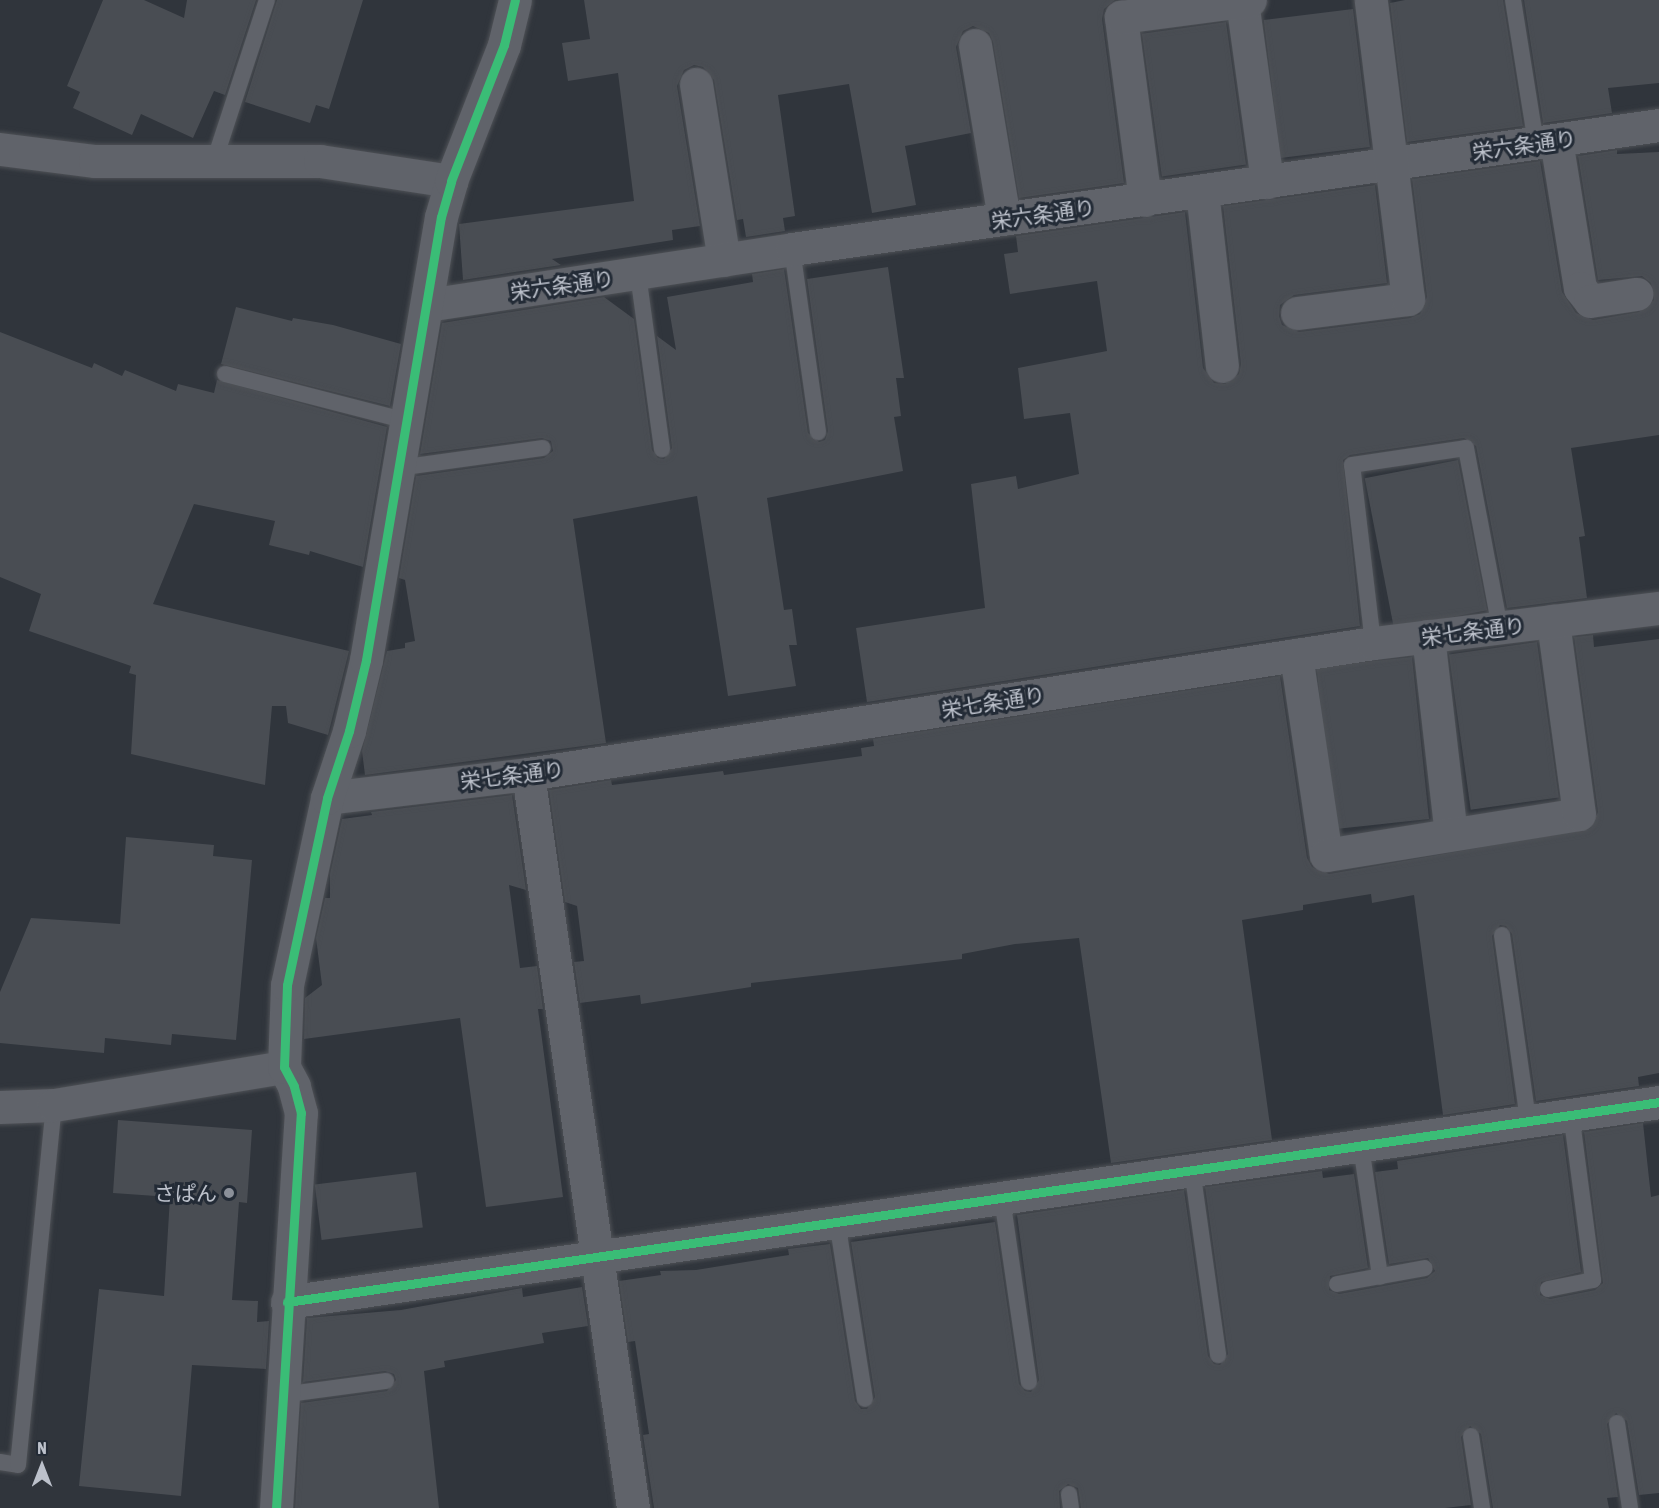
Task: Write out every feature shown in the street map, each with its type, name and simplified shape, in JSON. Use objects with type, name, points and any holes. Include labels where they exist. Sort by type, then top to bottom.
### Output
[{"type":"street","points":[[276,1508],[281,1395],[301,1113],[294,1086],[284,1067],[287,985],[327,798],[350,731],[366,660],[441,217],[451,181],[504,45],[515,0]]},
{"type":"street","points":[[1297,313],[1408,299],[1394,164],[1371,0]]},
{"type":"street","points":[[1145,200],[1121,17],[1246,1],[1267,182]]},
{"type":"street","points":[[975,45],[1004,219]]},
{"type":"street","points":[[696,84],[724,260]]},
{"type":"street","name":"栄六条通り","points":[[427,305],[792,249],[1659,125]]},
{"type":"street","points":[[1546,142],[1580,288],[1590,301],[1636,294]]},
{"type":"street","points":[[0,149],[95,161],[320,161],[451,181]]},
{"type":"street","points":[[1202,191],[1222,366]]},
{"type":"street","name":"栄七条通り","points":[[327,798],[528,774],[1373,643],[1659,608]]},
{"type":"street","points":[[1296,655],[1326,855],[1579,814],[1553,621]]},
{"type":"street","points":[[1428,636],[1451,834]]},
{"type":"street","points":[[528,774],[633,1508]]},
{"type":"street","points":[[0,1107],[54,1105],[284,1067]]},
{"type":"street","points":[[287,1302],[596,1260],[837,1221],[1659,1102]]},
{"type":"lane","points":[[214,162],[267,0]]},
{"type":"lane","points":[[1513,0],[1546,142]]},
{"type":"lane","points":[[792,249],[818,432]]},
{"type":"lane","points":[[638,274],[662,449]]},
{"type":"lane","points":[[225,374],[407,422]]},
{"type":"lane","points":[[398,468],[543,448]]},
{"type":"lane","points":[[1373,643],[1352,465],[1466,448],[1500,628]]},
{"type":"lane","points":[[1503,935],[1528,1121]]},
{"type":"lane","points":[[0,1462],[18,1465],[54,1105]]},
{"type":"lane","points":[[1548,1289],[1593,1280],[1571,1114]]},
{"type":"lane","points":[[1361,1146],[1380,1277]]},
{"type":"lane","points":[[1192,1169],[1218,1355]]},
{"type":"lane","points":[[1002,1198],[1029,1382]]},
{"type":"lane","points":[[837,1221],[864,1400]]},
{"type":"lane","points":[[1337,1284],[1425,1268]]},
{"type":"lane","points":[[281,1395],[386,1381]]},
{"type":"lane","points":[[1617,1423],[1630,1508]]},
{"type":"lane","points":[[1471,1436],[1482,1508]]},
{"type":"building","points":[[103,0],[144,0],[184,18],[187,0],[256,0],[225,95],[214,91],[193,138],[141,114],[132,135],[73,108],[80,92],[67,86]]},
{"type":"building","points":[[277,0],[363,0],[329,109],[316,105],[310,123],[245,102]]},
{"type":"building","points":[[584,0],[1115,0],[1104,9],[1102,19],[1124,183],[1019,198],[993,42],[989,33],[973,26],[963,31],[956,47],[971,133],[905,146],[916,205],[872,213],[849,84],[778,95],[795,216],[783,218],[785,231],[746,237],[743,219],[737,220],[714,80],[703,67],[694,65],[684,70],[677,86],[700,226],[672,230],[673,240],[552,259],[561,265],[463,280],[459,224],[634,201],[618,73],[568,81],[562,43],[590,39]]},
{"type":"building","points":[[1405,0],[1503,0],[1523,126],[1407,142],[1390,3]]},
{"type":"building","points":[[1524,0],[1659,0],[1659,83],[1608,88],[1612,113],[1543,123]]},
{"type":"building","points":[[1353,9],[1370,147],[1281,158],[1264,20]]},
{"type":"building","points":[[1226,22],[1246,165],[1162,176],[1142,34]]},
{"type":"building","points":[[1617,150],[1617,154],[1659,152],[1659,435],[1571,448],[1585,536],[1579,537],[1587,598],[1507,608],[1476,446],[1464,438],[1350,455],[1343,460],[1360,626],[867,702],[856,628],[985,608],[971,484],[1016,476],[1018,489],[1079,474],[1070,413],[1024,419],[1018,368],[1107,351],[1097,281],[1010,294],[1004,254],[1018,252],[1016,236],[1185,212],[1203,368],[1214,383],[1225,384],[1239,374],[1241,364],[1223,206],[1375,185],[1387,283],[1294,295],[1280,305],[1279,316],[1282,325],[1299,332],[1410,318],[1420,314],[1427,297],[1412,179],[1540,161],[1562,292],[1576,313],[1593,320],[1639,312],[1654,300],[1651,283],[1642,276],[1598,280],[1578,156]]},
{"type":"building","points":[[888,267],[904,378],[896,378],[901,416],[894,417],[903,471],[767,498],[784,610],[792,609],[797,645],[789,645],[796,686],[728,696],[697,496],[573,519],[606,743],[365,775],[362,751],[387,651],[405,648],[405,643],[415,641],[405,580],[399,578],[416,476],[544,458],[553,451],[551,441],[542,438],[420,454],[442,323],[604,297],[634,319],[652,450],[658,458],[664,459],[672,448],[657,336],[676,350],[667,297],[753,282],[752,274],[784,269],[808,433],[819,442],[825,440],[828,431],[807,279]]},
{"type":"building","points":[[236,307],[292,321],[293,318],[333,325],[401,344],[390,406],[221,364]]},
{"type":"building","points":[[0,332],[92,368],[94,363],[122,376],[125,370],[176,391],[178,384],[214,393],[217,380],[387,427],[363,567],[310,551],[309,555],[269,545],[275,521],[194,504],[153,604],[349,651],[328,735],[288,723],[286,706],[272,706],[265,785],[131,754],[136,675],[129,673],[131,666],[29,631],[41,594],[0,577]]},
{"type":"building","points":[[1458,460],[1487,610],[1394,628],[1365,478]]},
{"type":"building","points":[[1593,635],[1594,647],[1659,639],[1659,1073],[1638,1077],[1639,1086],[1536,1101],[1512,934],[1506,926],[1500,925],[1492,936],[1515,1104],[1443,1115],[1414,895],[1372,903],[1371,894],[1303,905],[1303,910],[1242,920],[1272,1140],[1111,1163],[1079,938],[1015,944],[962,954],[962,959],[751,983],[751,987],[641,1004],[640,995],[580,1003],[574,962],[584,961],[577,906],[565,902],[549,790],[611,780],[612,785],[723,771],[724,775],[862,756],[861,748],[874,746],[873,739],[1280,676],[1307,858],[1312,867],[1329,874],[1591,828],[1598,812],[1574,637]]},
{"type":"building","points":[[1537,642],[1559,797],[1471,810],[1449,654]]},
{"type":"building","points":[[1412,657],[1429,819],[1334,829],[1317,667]]},
{"type":"building","points":[[512,795],[526,890],[509,885],[520,968],[537,966],[543,1009],[538,1009],[563,1197],[486,1207],[460,1018],[304,1039],[305,998],[322,985],[316,938],[325,898],[330,898],[330,874],[342,819],[372,815],[371,812]]},
{"type":"building","points":[[126,837],[214,845],[213,856],[252,860],[236,1040],[172,1034],[171,1045],[105,1038],[104,1053],[0,1043],[0,992],[31,918],[120,924]]},
{"type":"building","points":[[118,1120],[252,1130],[247,1203],[239,1202],[232,1300],[258,1301],[257,1322],[269,1321],[266,1369],[192,1365],[181,1496],[79,1486],[99,1289],[164,1296],[170,1197],[113,1193]]},
{"type":"building","points":[[1643,1123],[1651,1197],[1659,1195],[1659,1493],[1639,1495],[1627,1421],[1616,1413],[1607,1424],[1618,1497],[1607,1498],[1609,1508],[1493,1508],[1481,1434],[1470,1426],[1461,1437],[1471,1505],[1445,1508],[1081,1508],[1078,1488],[1068,1484],[1059,1491],[1060,1508],[654,1508],[643,1435],[649,1434],[635,1341],[628,1342],[619,1281],[661,1275],[660,1271],[696,1270],[789,1255],[788,1249],[830,1244],[855,1401],[861,1409],[867,1409],[875,1397],[851,1242],[995,1222],[1019,1384],[1025,1391],[1031,1392],[1039,1380],[1017,1215],[1184,1190],[1208,1356],[1214,1364],[1220,1365],[1228,1354],[1205,1187],[1322,1171],[1323,1178],[1354,1174],[1368,1268],[1330,1276],[1329,1290],[1339,1294],[1427,1278],[1435,1271],[1428,1258],[1389,1264],[1375,1172],[1398,1169],[1397,1161],[1563,1135],[1581,1272],[1541,1282],[1540,1295],[1550,1299],[1595,1290],[1603,1283],[1584,1132]]},
{"type":"building","points":[[416,1172],[423,1228],[322,1240],[315,1184]]},
{"type":"building","points":[[582,1287],[588,1326],[542,1333],[544,1343],[444,1361],[445,1367],[424,1371],[439,1508],[295,1508],[301,1403],[387,1391],[396,1380],[394,1374],[385,1371],[303,1382],[307,1318],[401,1310],[522,1288],[523,1297]]},
{"type":"cycle path","points":[[276,1508],[301,1113],[294,1086],[284,1067],[287,985],[327,798],[349,731],[366,660],[441,217],[451,181],[504,45],[515,0]]},
{"type":"cycle path","points":[[287,1302],[1659,1102]]},
{"type":"place","name":"さぱん","points":[[229,1193]]}]
